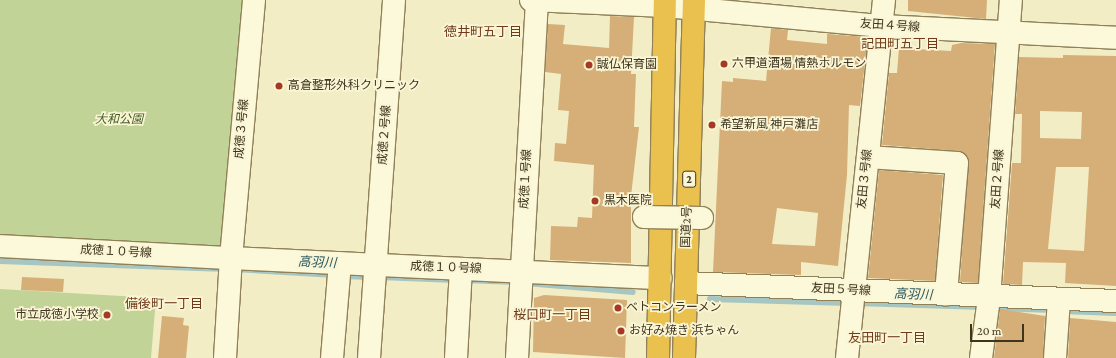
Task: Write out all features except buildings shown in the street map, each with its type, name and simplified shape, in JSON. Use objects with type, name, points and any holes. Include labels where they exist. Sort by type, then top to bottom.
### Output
[{"type":"highway","name":"国道2号","points":[[658,358],[661,278],[665,3]]},
{"type":"highway","name":"国道2号","points":[[684,358],[694,4]]},
{"type":"street","name":"成徳３号線","points":[[225,358],[231,260],[254,0]]},
{"type":"street","name":"成徳２号線","points":[[369,358],[394,0]]},
{"type":"street","name":"友田４号線","points":[[531,0],[694,4],[882,26],[1116,38]]},
{"type":"street","name":"成徳１号線","points":[[517,358],[537,0]]},
{"type":"street","name":"友田３号線","points":[[848,358],[852,299],[884,0]]},
{"type":"street","name":"友田２号線","points":[[981,358],[988,305],[1011,0]]},
{"type":"street","points":[[868,157],[957,163],[946,295]]},
{"type":"street","points":[[644,217],[702,218]]},
{"type":"street","name":"成徳１０号線","points":[[0,246],[231,260],[340,264],[376,273],[461,269],[521,281],[661,278]]},
{"type":"street","points":[[332,358],[340,264]]},
{"type":"street","points":[[456,358],[461,269]]},
{"type":"street","name":"友田５号線","points":[[686,283],[852,299],[946,295],[988,305],[1058,307],[1116,301]]},
{"type":"street","points":[[1055,358],[1058,307]]},
{"type":"green space","name":"大和公園","points":[[0,0],[245,0],[221,249],[0,239]]},
{"type":"green space","points":[[0,289],[156,298],[151,358],[0,358]]},
{"type":"waterway","name":"高羽川","points":[[0,261],[226,269]]},
{"type":"waterway","name":"高羽川","points":[[234,269],[335,275]]},
{"type":"waterway","name":"高羽川","points":[[344,276],[369,277]]},
{"type":"waterway","name":"高羽川","points":[[380,277],[455,280]]},
{"type":"waterway","name":"高羽川","points":[[464,280],[517,282]]},
{"type":"waterway","name":"高羽川","points":[[526,283],[633,292]]},
{"type":"waterway","name":"高羽川","points":[[710,299],[847,303]]},
{"type":"waterway","name":"高羽川","points":[[856,303],[983,307]]},
{"type":"waterway","name":"高羽川","points":[[992,308],[1053,310]]},
{"type":"waterway","name":"高羽川","points":[[1062,311],[1116,313]]},
{"type":"place","name":"六甲道酒場 情熱ホルモン","points":[[724,64]]},
{"type":"place","name":"誠仏保育園","points":[[589,65]]},
{"type":"place","name":"高倉整形外科クリニック","points":[[279,86]]},
{"type":"place","name":"希望新風 神戸灘店","points":[[712,125]]},
{"type":"place","name":"黒木医院","points":[[595,201]]},
{"type":"place","name":"ベトコンラーメン","points":[[618,308]]},
{"type":"place","name":"市立成徳小学校","points":[[107,315]]},
{"type":"place","name":"お好み焼き 浜ちゃん","points":[[621,331]]},
{"type":"district","name":"徳井町五丁目","points":[[483,32]]},
{"type":"district","name":"記田町五丁目","points":[[900,44]]},
{"type":"district","name":"備後町一丁目","points":[[164,304]]},
{"type":"district","name":"桜口町一丁目","points":[[552,315]]},
{"type":"district","name":"友田町一丁目","points":[[887,338]]}]
